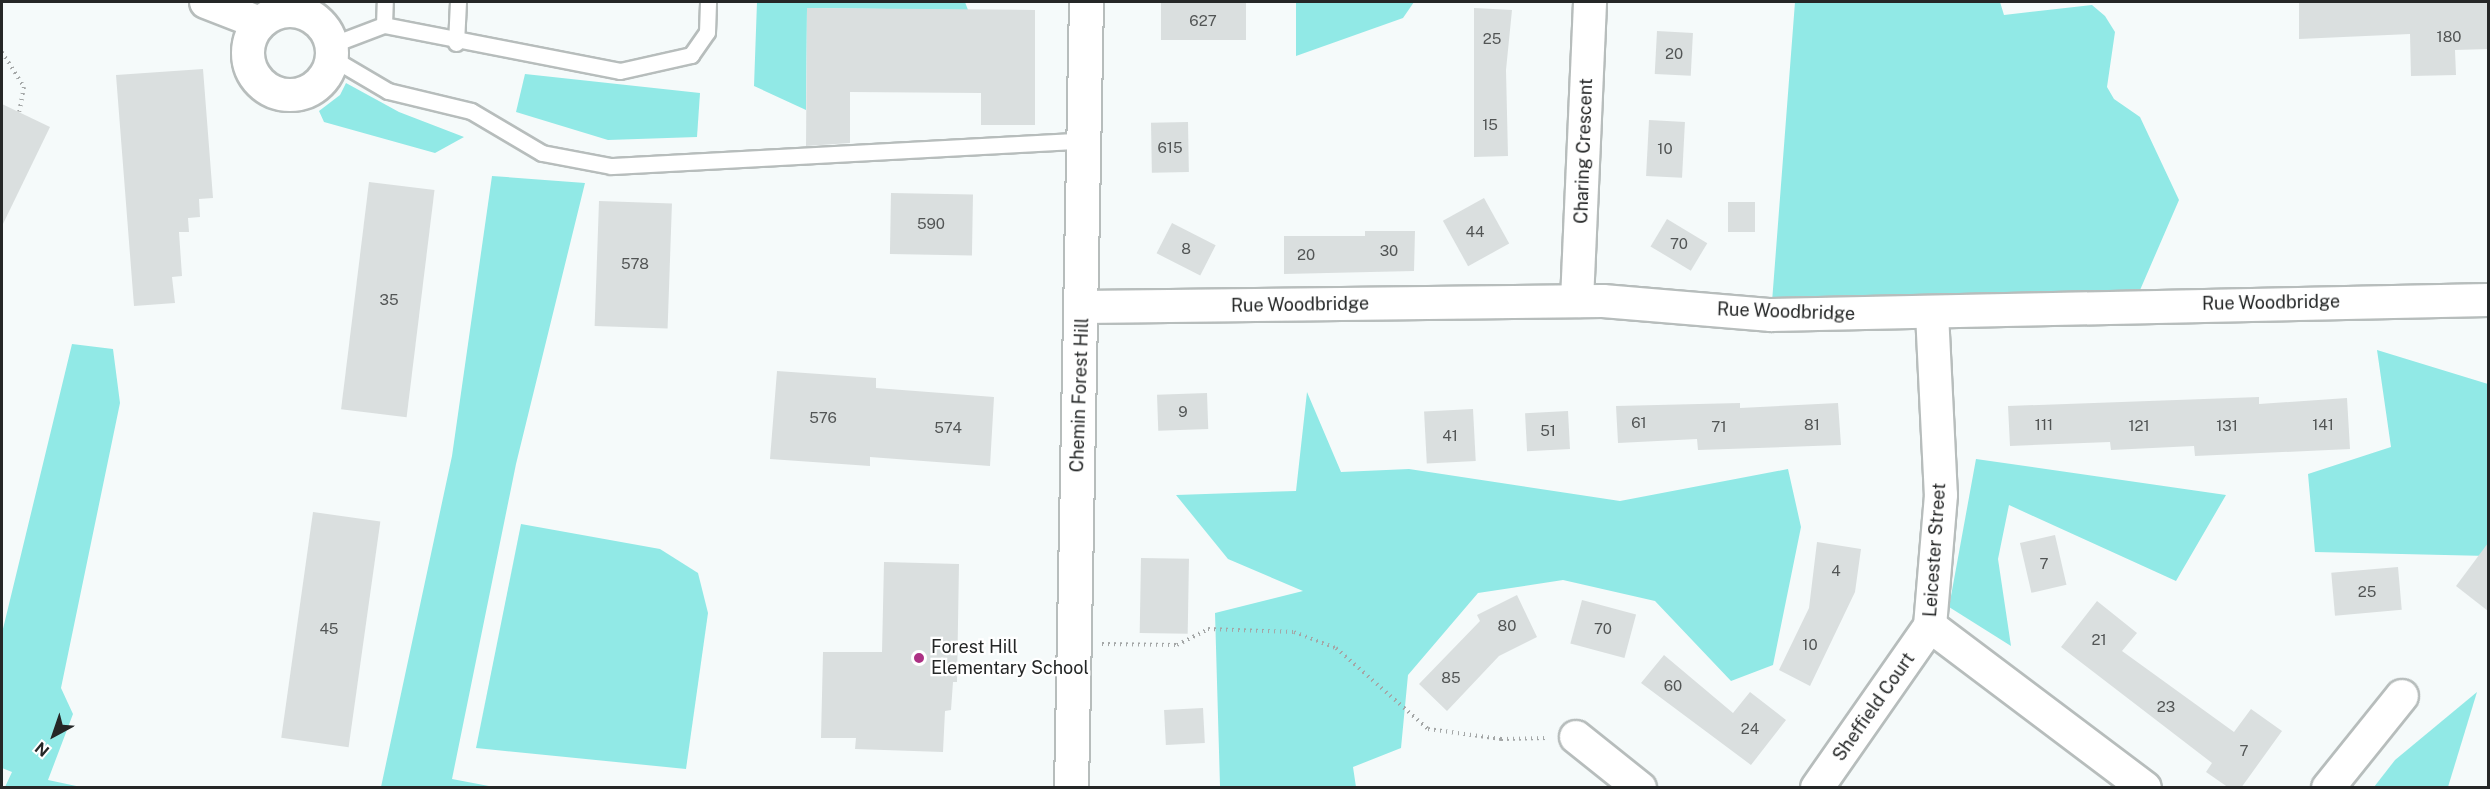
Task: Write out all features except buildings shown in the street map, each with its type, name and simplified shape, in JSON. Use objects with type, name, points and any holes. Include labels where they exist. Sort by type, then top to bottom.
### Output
[{"type":"street","points":[[206,2],[260,23]]},
{"type":"street","name":"Chemin Forest Hill","points":[[1071,788],[1076,643],[1074,533],[1083,307],[1086,2]]},
{"type":"street","name":"Charing Crescent","points":[[1577,301],[1590,2]]},
{"type":"street","points":[[277,12],[305,13],[318,21],[332,51],[328,70],[311,89],[299,94],[273,92],[261,84],[248,58],[248,44],[260,23],[277,12]]},
{"type":"street","name":"Rue Woodbridge","points":[[1083,307],[1577,301],[1771,315],[1932,313],[2134,304],[2488,300]]},
{"type":"street","name":"Leicester Street","points":[[1932,313],[1941,495],[1930,626],[2145,788]]},
{"type":"street","name":"Sheffield Court","points":[[1817,788],[1930,626]]},
{"type":"street","points":[[2328,788],[2402,696]]},
{"type":"street","points":[[1576,737],[1640,788]]},
{"type":"lane","points":[[384,25],[385,2]]},
{"type":"lane","points":[[456,43],[458,2]]},
{"type":"lane","points":[[708,2],[707,32],[691,55],[620,71],[456,43],[384,25],[332,51],[388,91],[471,111],[542,153],[611,166],[1085,140]]},
{"type":"path","points":[[2,52],[7,67],[24,87],[19,112]]},
{"type":"path","points":[[2,65],[7,67]]},
{"type":"path","points":[[1076,643],[1177,645],[1208,629],[1294,632],[1336,648],[1428,729],[1501,739],[1576,737]]},
{"type":"shaded area","points":[[757,2],[965,2],[968,10],[807,8],[806,110],[754,86]]},
{"type":"shaded area","points":[[1296,2],[1414,2],[1403,18],[1296,56]]},
{"type":"shaded area","points":[[1795,2],[2000,2],[2004,15],[2092,5],[2105,16],[2115,32],[2107,87],[2114,99],[2140,117],[2179,200],[2134,304],[1771,315]]},
{"type":"shaded area","points":[[525,74],[700,93],[697,137],[608,140],[516,112]]},
{"type":"shaded area","points":[[346,83],[399,112],[464,137],[435,153],[324,122],[319,111],[340,95]]},
{"type":"shaded area","points":[[492,176],[585,183],[516,464],[452,779],[494,787],[381,787],[452,456]]},
{"type":"shaded area","points":[[72,344],[113,349],[120,403],[61,688],[73,714],[48,780],[81,787],[5,787],[12,772],[2,768],[2,633]]},
{"type":"shaded area","points":[[2377,350],[2488,384],[2488,556],[2315,552],[2308,474],[2391,447]]},
{"type":"shaded area","points":[[1307,392],[1341,472],[1409,469],[1620,501],[1788,469],[1801,527],[1773,665],[1731,681],[1655,601],[1563,580],[1478,593],[1408,675],[1401,748],[1353,767],[1356,787],[1220,786],[1215,613],[1303,591],[1228,559],[1176,495],[1296,491]]},
{"type":"shaded area","points":[[1976,459],[2226,495],[2176,581],[2009,505],[1998,559],[2011,646],[1949,607]]},
{"type":"shaded area","points":[[521,524],[660,549],[698,573],[708,613],[686,769],[476,748]]},
{"type":"shaded area","points":[[2477,692],[2448,787],[2374,787],[2395,760]]},
{"type":"place","name":"Forest Hill Elementary School","points":[[919,658]]}]
